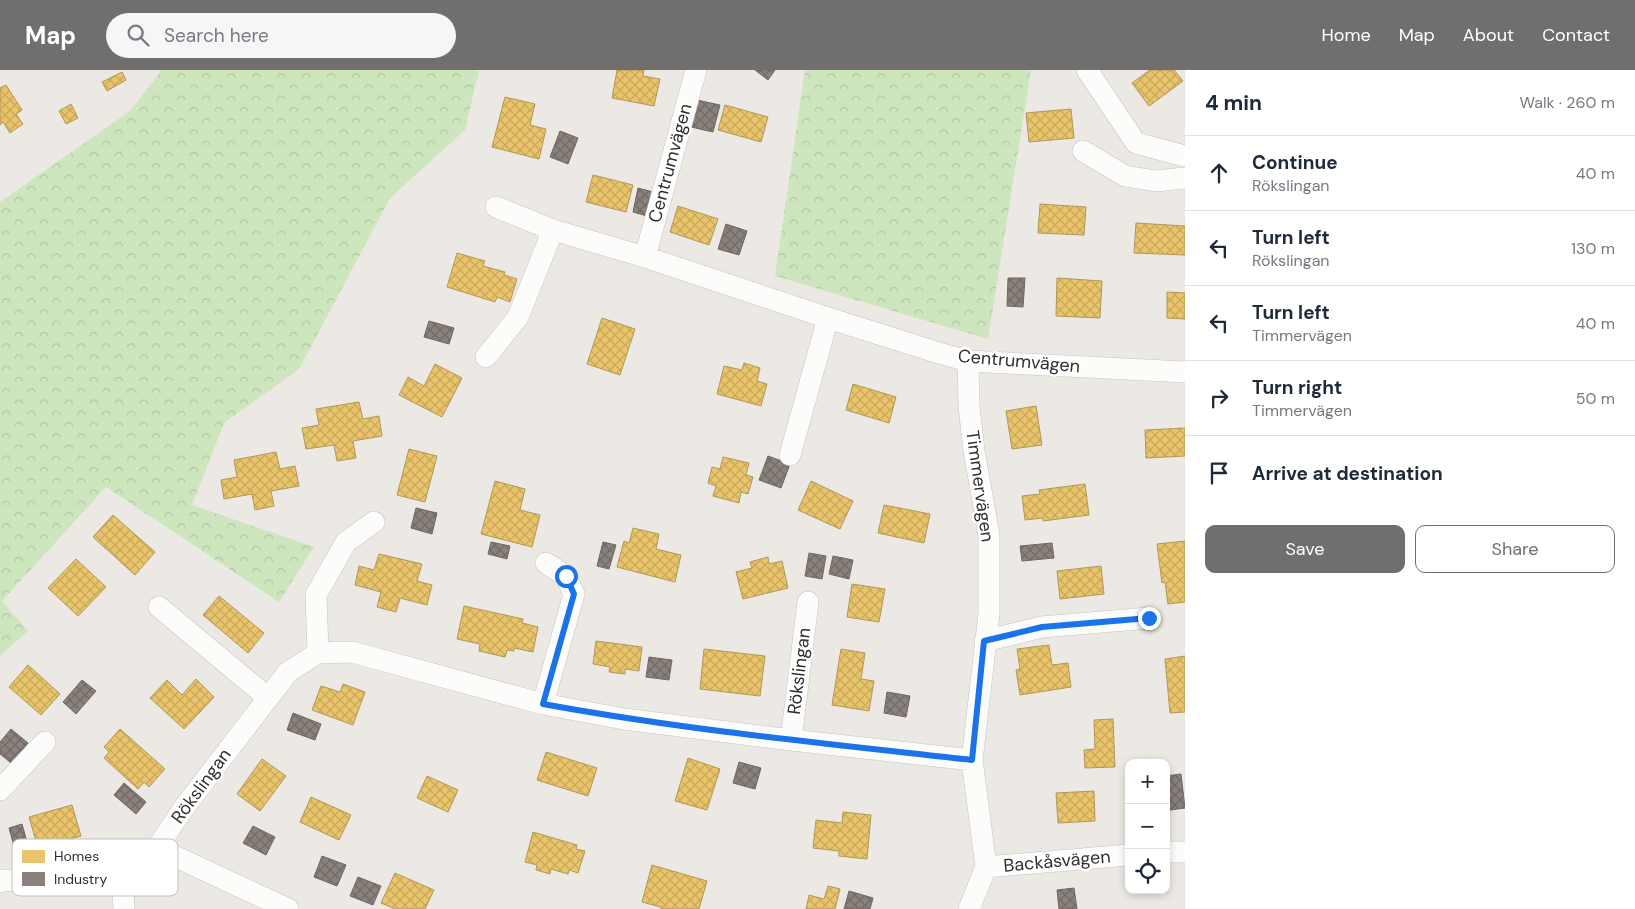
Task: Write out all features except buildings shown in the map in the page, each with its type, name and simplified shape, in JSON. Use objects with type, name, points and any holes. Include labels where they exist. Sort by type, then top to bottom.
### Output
[{"type":"street","name":"Centrumvägen","points":[[645,257],[696,70]]},
{"type":"street","points":[[1088,70],[1136,143],[1185,156]]},
{"type":"street","points":[[1083,151],[1125,176],[1156,181],[1185,178]]},
{"type":"street","name":"Centrumvägen","points":[[496,207],[553,230],[645,257],[939,353],[968,360],[1185,372]]},
{"type":"street","points":[[486,358],[518,317],[553,230]]},
{"type":"street","points":[[790,455],[828,318]]},
{"type":"street","name":"Timmervägen","points":[[968,360],[969,406],[974,451],[989,534],[989,614],[984,641],[972,760],[986,867],[969,909]]},
{"type":"street","points":[[318,653],[316,595],[346,542],[374,522]]},
{"type":"street","points":[[543,704],[574,594],[566,576],[546,563]]},
{"type":"street","name":"Rökslingan","points":[[791,740],[808,602]]},
{"type":"street","points":[[159,607],[268,697]]},
{"type":"street","points":[[984,641],[1042,627],[1149,618]]},
{"type":"street","name":"Rökslingan","points":[[163,839],[182,809],[288,672],[318,653],[352,652],[543,704],[624,719],[972,760]]},
{"type":"street","points":[[0,790],[45,742]]},
{"type":"street","points":[[1170,852],[1185,852]]},
{"type":"street","name":"Backåsvägen","points":[[986,867],[1125,855]]},
{"type":"street","points":[[178,858],[288,909]]},
{"type":"street","points":[[123,896],[124,909]]},
{"type":"green space","points":[[160,70],[479,70],[465,130],[390,198],[299,369],[224,423],[192,505],[314,547],[279,602],[106,487],[2,601],[28,631],[0,656],[0,202],[130,111],[159,74]]},
{"type":"green space","points":[[805,70],[1031,70],[988,339],[775,276]]},
{"type":"route","points":[[566,576],[574,594],[543,704],[624,719],[972,760],[984,641],[1042,627],[1149,618]]}]
